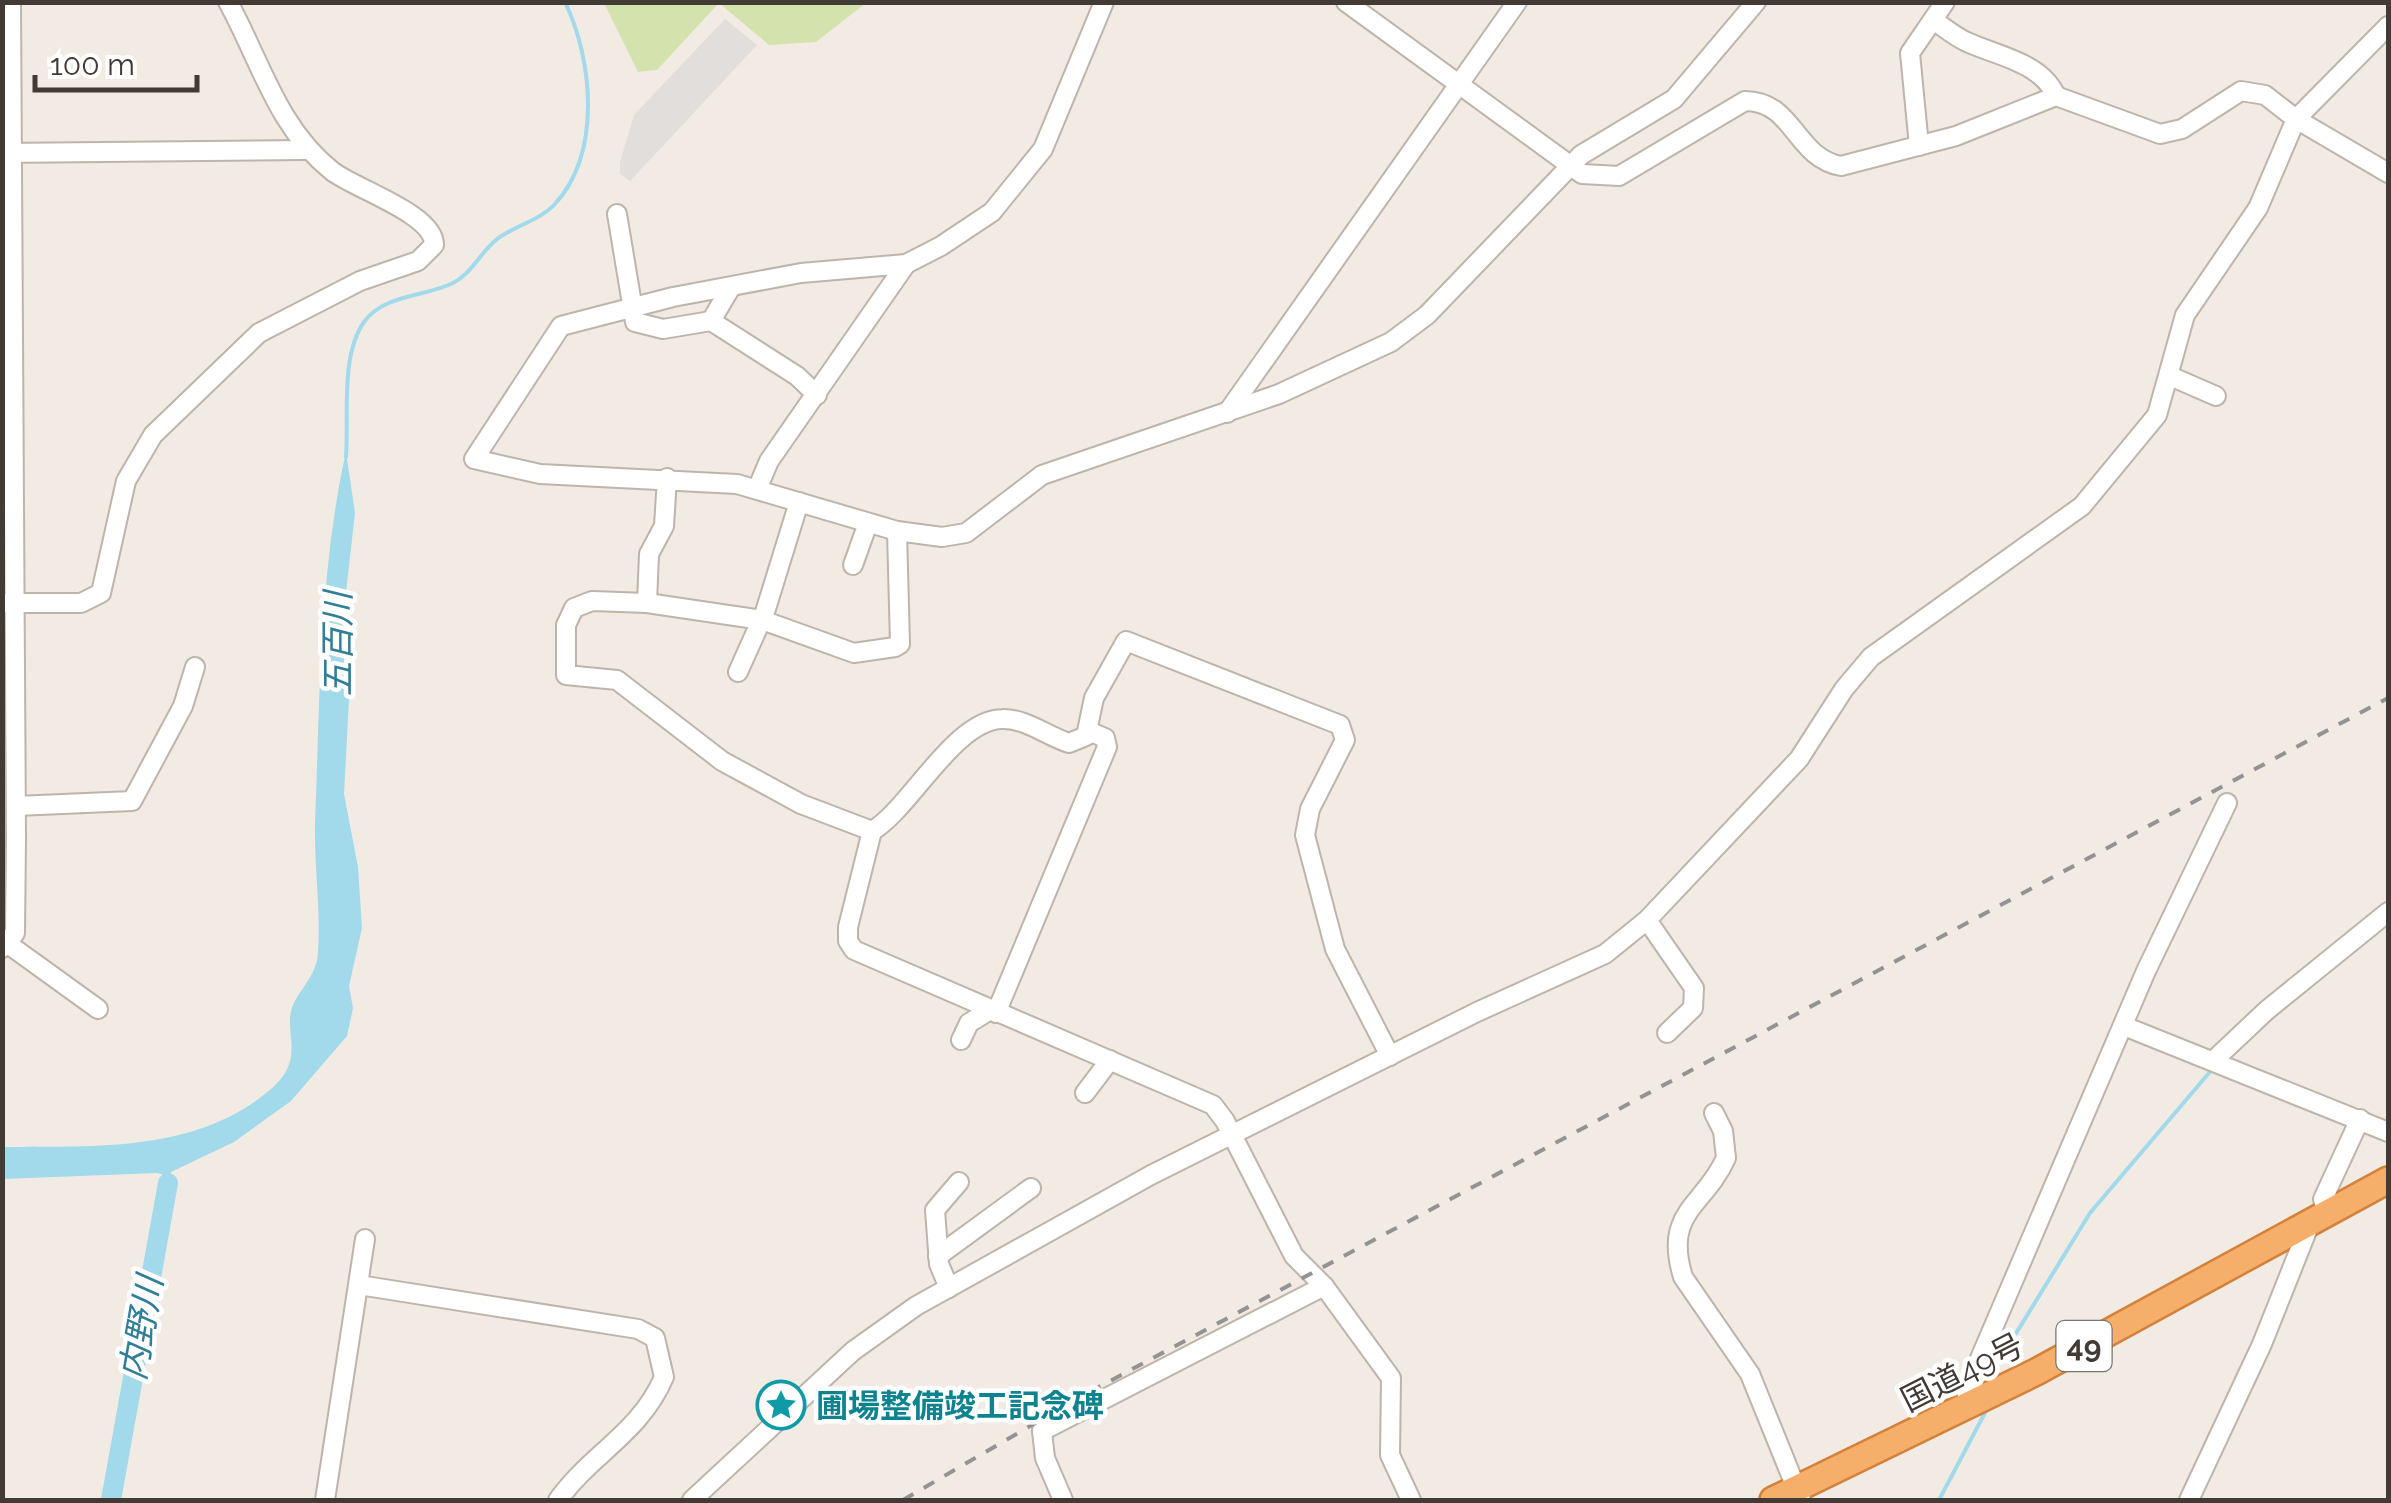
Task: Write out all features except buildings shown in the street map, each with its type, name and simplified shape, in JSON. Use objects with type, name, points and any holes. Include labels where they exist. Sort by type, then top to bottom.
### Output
[{"type":"highway","name":"国道49号","points":[[1790,1497],[2388,1180]]},
{"type":"street","points":[[12,2],[7,153],[8,603],[16,806],[14,933],[5,946],[98,1009]]},
{"type":"street","points":[[8,603],[81,604],[101,592],[126,481],[154,435],[259,333],[360,280],[418,261],[434,245],[435,236],[411,215],[360,190],[306,150],[280,114],[228,2]]},
{"type":"street","points":[[758,488],[769,461],[906,264],[992,212],[1038,156],[1104,2]]},
{"type":"street","points":[[1346,2],[1582,174],[1620,176],[1745,101],[1776,109],[1806,148],[1832,164],[1852,166],[2056,96]]},
{"type":"street","points":[[1228,413],[1517,2]]},
{"type":"street","points":[[562,326],[474,459],[540,474],[667,478],[758,488],[898,531],[942,537],[966,533],[1042,475],[1228,413],[1345,367],[1404,333],[1435,307],[1570,166],[1674,99],[1756,2]]},
{"type":"street","points":[[1919,146],[1909,59],[1915,40],[1945,2]]},
{"type":"street","points":[[1933,20],[1960,39],[2020,62],[2049,84],[2056,96],[2160,134],[2182,130],[2241,91],[2265,95],[2296,119],[2388,172]]},
{"type":"street","points":[[692,1500],[853,1350],[948,1288],[1151,1175],[1605,954],[1647,920],[1799,759],[1844,689],[1871,657],[2082,506],[2107,481],[2157,415],[2185,315],[2258,208],[2296,119],[2388,26]]},
{"type":"street","points":[[7,153],[306,150]]},
{"type":"street","points":[[617,214],[635,322],[650,329],[711,321],[796,376],[817,395]]},
{"type":"street","points":[[540,331],[801,272],[906,264]]},
{"type":"street","points":[[711,321],[732,287]]},
{"type":"street","points":[[2170,376],[2216,396]]},
{"type":"street","points":[[647,603],[649,554],[664,526],[667,478]]},
{"type":"street","points":[[738,672],[762,620],[799,502]]},
{"type":"street","points":[[853,566],[868,522]]},
{"type":"street","points":[[872,831],[801,804],[722,761],[617,680],[566,675],[566,625],[574,608],[592,601],[647,603],[762,620],[854,653],[898,646],[898,531]]},
{"type":"street","points":[[1091,732],[1089,715],[1094,698],[1122,645],[1130,641],[1344,728],[1346,740],[1310,808],[1304,835],[1335,949],[1390,1056]]},
{"type":"street","points":[[16,806],[132,801],[182,706],[195,666]]},
{"type":"street","points":[[961,1040],[969,1023],[993,1012],[1107,747],[1105,738],[1091,732],[1068,743],[1018,722],[990,722],[943,755],[872,831],[848,927],[850,947],[993,1012],[1207,1101],[1233,1136],[1294,1256],[1324,1286],[1390,1378],[1390,1455],[1411,1500]]},
{"type":"street","points":[[1964,1408],[1972,1377],[2124,1026],[2228,804]]},
{"type":"street","points":[[2214,1060],[2267,1010],[2388,912]]},
{"type":"street","points":[[1647,920],[1694,988],[1693,1008],[1667,1033]]},
{"type":"street","points":[[2124,1026],[2388,1132]]},
{"type":"street","points":[[1086,1092],[1110,1060]]},
{"type":"street","points":[[1714,1113],[1723,1131],[1726,1158],[1681,1218],[1679,1265],[1683,1278],[1750,1374],[1790,1497]]},
{"type":"street","points":[[2189,1500],[2360,1120]]},
{"type":"street","points":[[948,1288],[938,1256],[936,1210],[959,1182]]},
{"type":"street","points":[[938,1256],[1031,1188]]},
{"type":"street","points":[[325,1500],[365,1239]]},
{"type":"street","points":[[358,1285],[638,1329],[655,1338],[664,1377],[645,1413],[582,1471],[558,1500]]},
{"type":"street","points":[[1063,1500],[1045,1458],[1042,1432],[1324,1286]]},
{"type":"green space","points":[[604,3],[719,3],[657,70],[638,72]]},
{"type":"green space","points":[[719,3],[866,3],[816,42],[769,45]]},
{"type":"shaded area","points":[[725,19],[757,45],[630,181],[620,174],[620,162],[634,115]]},
{"type":"water","points":[[346,452],[355,513],[341,637],[349,700],[344,794],[358,867],[362,928],[349,986],[353,1008],[347,1036],[291,1101],[234,1142],[171,1172],[165,1207],[165,1175],[157,1173],[3,1179],[3,1147],[109,1145],[178,1135],[242,1110],[271,1089],[289,1065],[291,1010],[313,972],[318,952],[315,823],[322,636],[330,543]]},
{"type":"waterway","name":"五百川","points":[[346,457],[351,352],[364,322],[382,306],[459,279],[496,240],[548,211],[569,184],[580,160],[588,106],[582,51],[565,2]]},
{"type":"waterway","points":[[2263,1025],[2314,983]]},
{"type":"waterway","points":[[1990,1383],[1991,1374],[2090,1213],[2214,1067]]},
{"type":"waterway","name":"内野川","points":[[111,1500],[168,1183]]},
{"type":"waterway","points":[[1939,1500],[1988,1407]]},
{"type":"railway","points":[[903,1500],[1080,1397],[2388,698]]},
{"type":"place","name":"圃場整備竣工記念碑","points":[[781,1405]]}]
